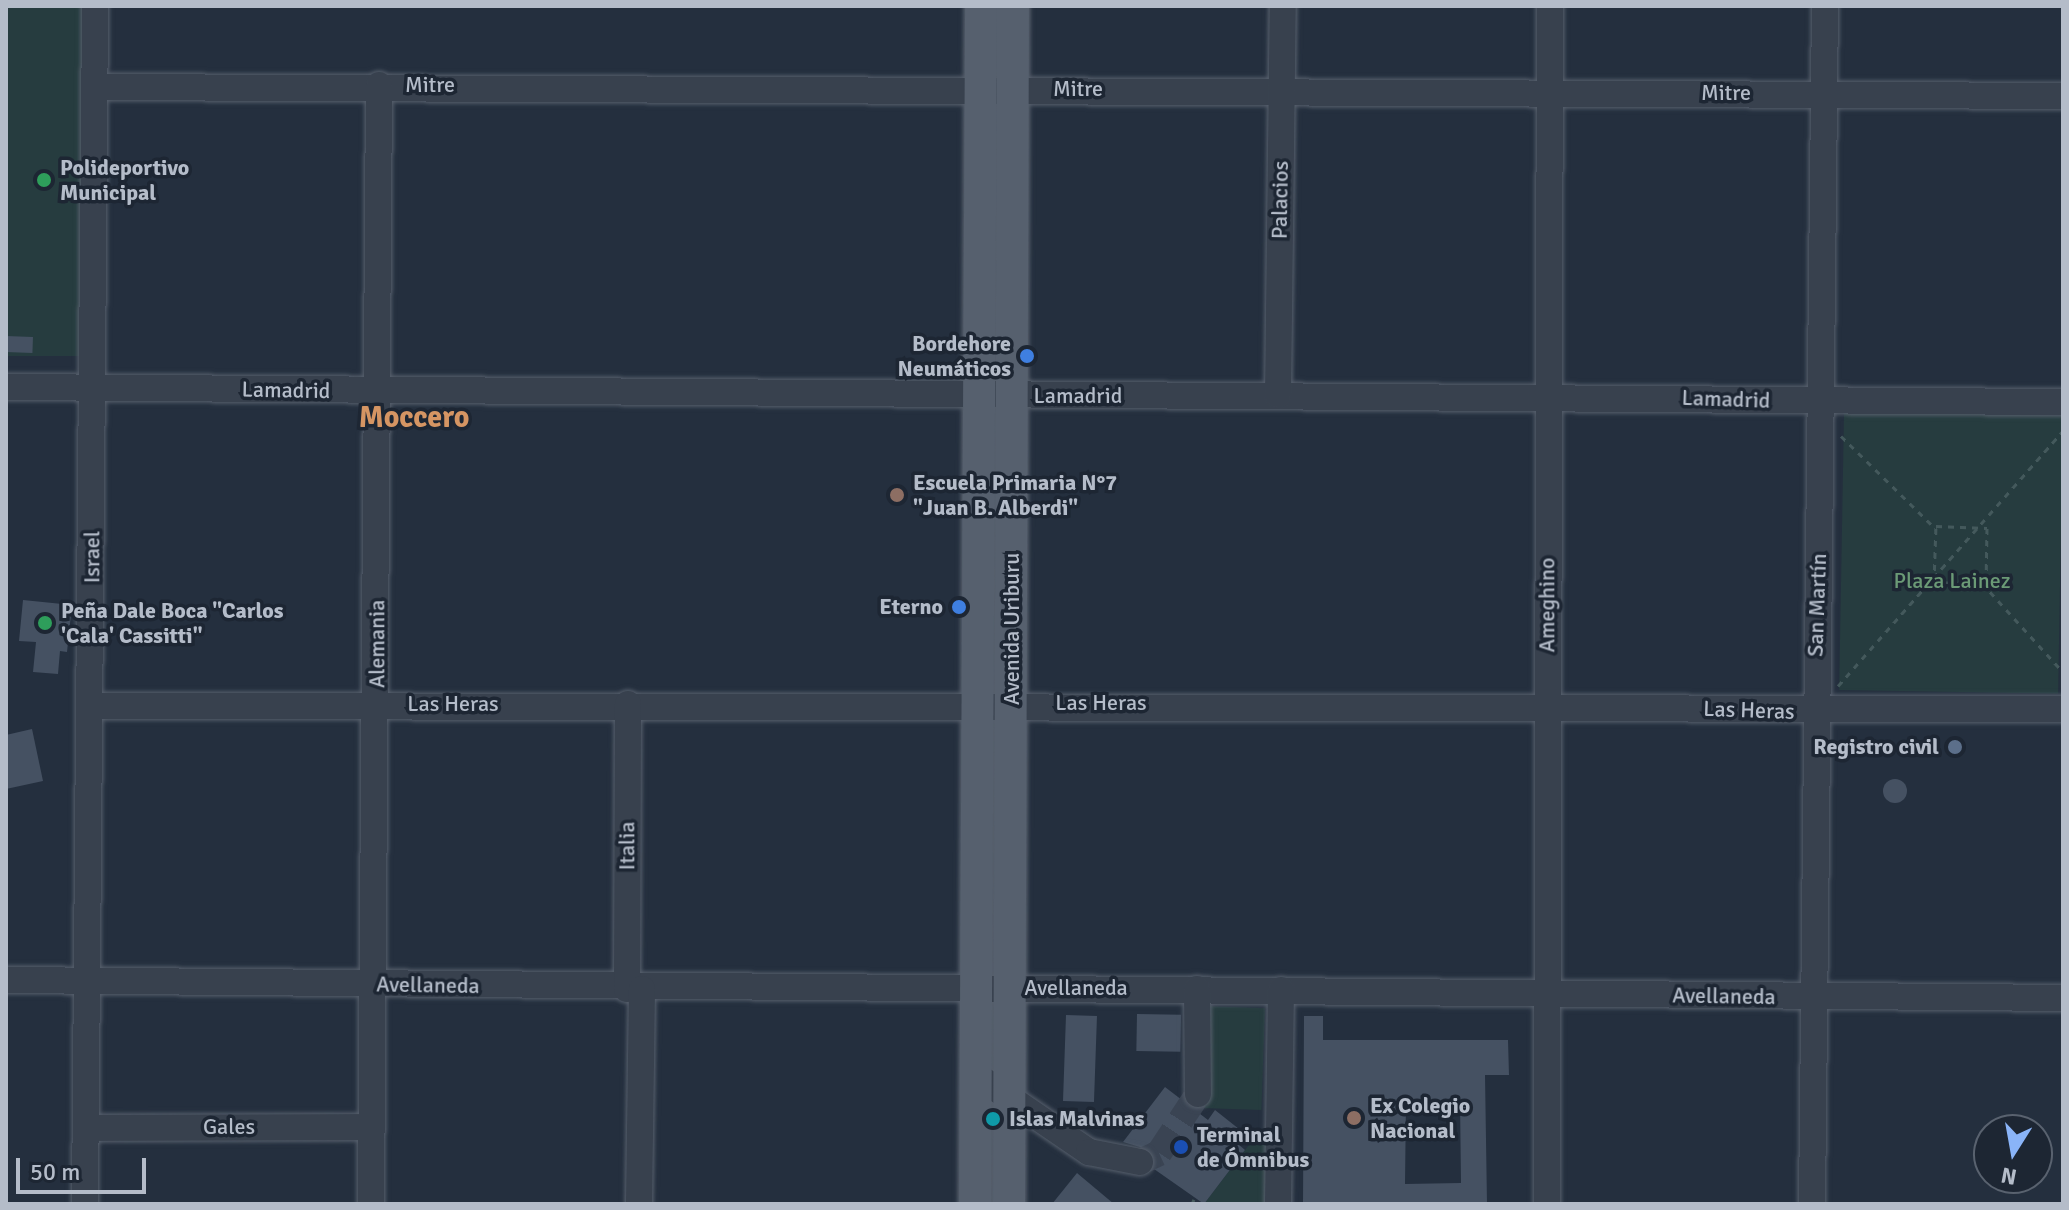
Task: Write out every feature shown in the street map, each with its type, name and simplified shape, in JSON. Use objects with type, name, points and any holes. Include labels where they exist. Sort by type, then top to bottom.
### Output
[{"type":"main road","name":"Avenida Uriburu","points":[[975,1204],[981,6]]},
{"type":"main road","name":"Avenida Uriburu","points":[[1009,1204],[1013,6]]},
{"type":"street","name":"Israel","points":[[85,1204],[95,6]]},
{"type":"street","name":"Palacios","points":[[1278,395],[1283,6]]},
{"type":"street","name":"Ameghino","points":[[1547,1204],[1550,6]]},
{"type":"street","name":"San Martín","points":[[1812,1204],[1814,712],[1822,410],[1825,6]]},
{"type":"street","name":"Mitre","points":[[94,87],[379,85],[2063,96]]},
{"type":"street","name":"Alemania","points":[[371,1204],[377,703],[379,85]]},
{"type":"street","name":"Lamadrid","points":[[6,387],[1011,396],[1548,394],[1822,410],[2063,402]]},
{"type":"street","name":"Las Heras","points":[[91,706],[1012,703],[1546,704],[1814,712],[2063,709]]},
{"type":"street","name":"Italia","points":[[628,704],[639,1204]]},
{"type":"street","name":"Avellaneda","points":[[6,980],[634,989],[1197,989],[2063,998]]},
{"type":"street","points":[[1197,989],[1198,1094]]},
{"type":"street","points":[[1278,1204],[1281,990]]},
{"type":"street","points":[[976,1075],[1011,1102],[1089,1152],[1140,1162]]},
{"type":"street","name":"Gales","points":[[86,1128],[372,1127]]},
{"type":"path","points":[[1822,410],[1936,529],[1936,582]]},
{"type":"path","points":[[1814,712],[1984,528],[2063,431]]},
{"type":"path","points":[[1936,529],[1984,528]]},
{"type":"path","points":[[1984,528],[1982,583],[2063,672]]},
{"type":"path","points":[[1936,582],[1982,583]]},
{"type":"green space","name":"Polideportivo Municipal","points":[[6,6],[85,6],[85,356],[6,356]]},
{"type":"green space","name":"Plaza Lainez","points":[[1844,412],[2063,416],[2058,694],[1839,690]]},
{"type":"green space","points":[[1204,1006],[1265,1008],[1261,1110],[1200,1108]]},
{"type":"green space","points":[[1266,1131],[1267,1204],[1204,1204],[1258,1133]]},
{"type":"building","points":[[6,336],[33,337],[32,353],[6,352]]},
{"type":"building","name":"Peña Dale Boca \"Carlos 'Cala' Cassitti\"","points":[[23,600],[72,605],[67,652],[60,651],[58,674],[33,672],[36,642],[19,641]]},
{"type":"building","points":[[32,729],[43,781],[6,789],[6,735]]},
{"type":"building","points":[[1895,779],[1904,782],[1907,791],[1904,800],[1895,803],[1886,800],[1883,791],[1886,782]]},
{"type":"building","points":[[1137,1014],[1181,1015],[1180,1052],[1136,1051]]},
{"type":"building","points":[[1066,1015],[1097,1016],[1094,1102],[1063,1101]]},
{"type":"building","name":"Ex Colegio Nacional","points":[[1304,1016],[1323,1016],[1323,1040],[1508,1040],[1509,1075],[1485,1075],[1487,1204],[1303,1204]],"holes":[[[1460,1101],[1461,1183],[1405,1184],[1406,1102]]]},
{"type":"building","points":[[1165,1087],[1208,1120],[1215,1110],[1239,1129],[1232,1139],[1245,1150],[1204,1204],[1154,1169],[1150,1150],[1123,1142]]},
{"type":"building","points":[[1077,1173],[1114,1204],[1052,1204]]},
{"type":"tunnel","points":[[1140,1162],[1159,1153],[1198,1094]]},
{"type":"place","name":"Polideportivo Municipal","points":[[44,180]]},
{"type":"place","name":"Bordehore Neumáticos","points":[[1027,356]]},
{"type":"place","name":"Escuela Primaria N°7 \"Juan B. Alberdi\"","points":[[897,495]]},
{"type":"place","name":"Eterno","points":[[959,607]]},
{"type":"place","name":"Peña Dale Boca \"Carlos 'Cala' Cassitti\"","points":[[45,623]]},
{"type":"place","name":"Registro civil","points":[[1955,747]]},
{"type":"place","name":"Ex Colegio Nacional","points":[[1354,1118]]},
{"type":"place","name":"Islas Malvinas","points":[[993,1119]]},
{"type":"place","name":"Terminal de Ómnibus","points":[[1181,1147]]},
{"type":"district","name":"Moccero","points":[[414,418]]}]
